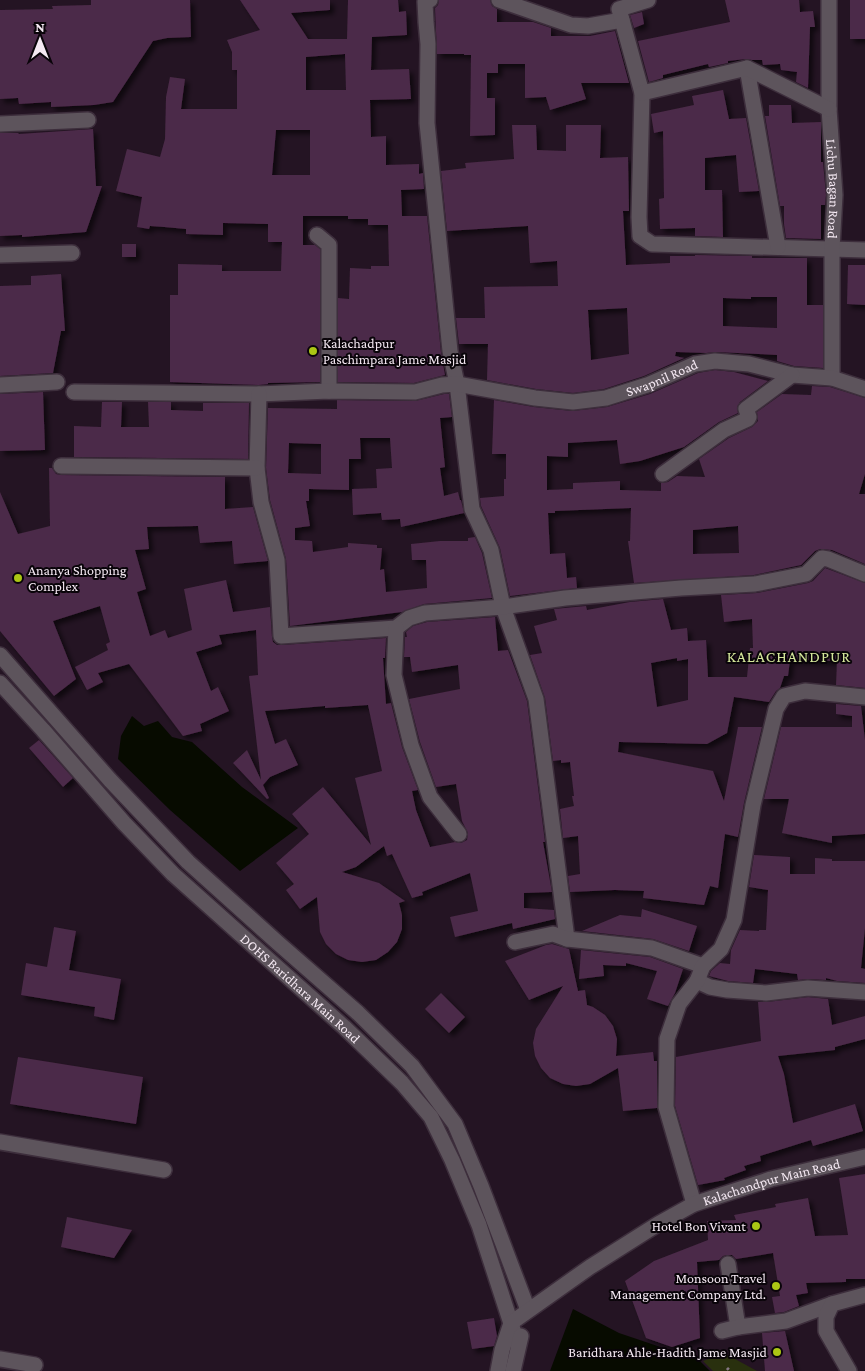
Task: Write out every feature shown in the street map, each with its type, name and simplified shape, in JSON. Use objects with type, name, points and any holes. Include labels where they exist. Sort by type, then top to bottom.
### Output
[{"type":"street","points":[[430,0],[425,2],[428,44],[427,123],[450,351],[457,384],[472,509],[491,550],[503,607],[536,699],[567,938]]},
{"type":"street","points":[[499,0],[571,25],[588,26],[622,20]]},
{"type":"street","points":[[648,0],[619,9],[642,93],[640,236],[652,244],[865,250]]},
{"type":"street","name":"Lichu Bagan Road","points":[[829,0],[829,109],[835,195],[832,248],[832,378]]},
{"type":"street","points":[[642,93],[747,68],[829,109]]},
{"type":"street","points":[[747,68],[778,247]]},
{"type":"street","points":[[0,124],[88,120]]},
{"type":"street","points":[[317,235],[330,245],[329,391]]},
{"type":"street","points":[[0,255],[72,253]]},
{"type":"street","name":"Swapnil Road","points":[[74,392],[259,394],[329,391],[415,392],[442,385],[457,384],[535,398],[573,402],[606,398],[647,385],[695,364],[715,361],[749,364],[792,375],[832,378],[865,389]]},
{"type":"street","points":[[663,474],[724,430],[748,419],[746,409],[792,375]]},
{"type":"street","points":[[0,385],[57,382]]},
{"type":"street","points":[[259,394],[257,468],[261,502],[276,560],[281,636],[396,628],[409,618],[425,613],[503,607],[565,598],[755,584],[806,574],[822,558],[865,574]]},
{"type":"street","points":[[61,466],[257,468]]},
{"type":"street","points":[[396,628],[394,675],[411,745],[430,797],[459,834]]},
{"type":"street","name":"DOHS Baridhara Main Road","points":[[0,655],[110,780],[188,862],[358,1013],[412,1066],[455,1124],[481,1186],[528,1310]]},
{"type":"street","name":"DOHS Baridhara Main Road","points":[[0,683],[124,823],[173,874],[402,1082],[431,1117],[452,1160],[479,1226],[518,1345]]},
{"type":"street","points":[[694,1204],[666,1107],[667,1039],[679,1004],[697,980],[703,966],[722,949],[734,920],[753,805],[776,709],[784,696],[804,692],[865,697]]},
{"type":"street","points":[[515,942],[553,934],[567,938],[652,948],[703,966]]},
{"type":"street","points":[[697,980],[710,986],[727,990],[766,993],[808,988],[865,992]]},
{"type":"street","points":[[0,1142],[164,1170]]},
{"type":"street","name":"Kalachandpur Main Road","points":[[511,1323],[590,1268],[694,1204],[771,1179],[865,1157]]},
{"type":"street","points":[[728,1264],[738,1327]]},
{"type":"street","points":[[722,1331],[786,1321],[832,1304],[865,1295]]},
{"type":"street","points":[[832,1304],[826,1317],[826,1331],[849,1371]]},
{"type":"street","points":[[513,1371],[528,1310]]},
{"type":"street","points":[[498,1371],[502,1350],[511,1323]]},
{"type":"street","points":[[0,1359],[35,1365]]},
{"type":"path","points":[[727,1368],[730,1371]]},
{"type":"green space","points":[[724,1353],[757,1371],[713,1371],[703,1361]]},
{"type":"shaded area","points":[[132,716],[144,726],[158,721],[172,737],[192,742],[242,787],[298,828],[240,871],[170,810],[118,759],[121,736]]},
{"type":"shaded area","points":[[573,1309],[619,1333],[699,1360],[710,1371],[550,1371]]},
{"type":"building","points":[[91,0],[190,0],[191,37],[167,38],[153,41],[113,102],[51,107],[51,102],[19,104],[18,98],[0,99],[0,10],[53,9],[52,6],[91,5]]},
{"type":"building","points":[[240,0],[330,0],[330,10],[291,13],[308,39],[347,39],[348,0],[398,0],[399,12],[406,11],[407,35],[372,37],[371,70],[409,69],[411,99],[370,100],[371,137],[386,136],[386,165],[419,164],[419,174],[423,173],[424,189],[401,190],[402,216],[427,216],[445,375],[414,383],[338,382],[338,298],[349,299],[350,268],[371,269],[371,266],[389,266],[388,225],[368,225],[368,219],[348,219],[348,216],[303,216],[303,245],[315,245],[320,249],[320,382],[268,383],[259,385],[170,382],[170,295],[178,295],[178,264],[222,265],[222,271],[281,271],[282,242],[268,242],[268,224],[223,223],[223,235],[186,234],[186,229],[150,226],[149,229],[137,227],[142,197],[116,191],[127,149],[160,157],[165,139],[166,97],[170,77],[185,79],[181,109],[237,109],[237,70],[232,70],[232,52],[227,40],[260,30]],"holes":[[[345,54],[346,90],[306,90],[306,57]],[[276,130],[310,130],[310,175],[272,175]]]},
{"type":"building","points":[[439,0],[490,0],[492,6],[497,9],[497,22],[533,22],[551,28],[551,36],[590,36],[615,31],[629,83],[581,83],[586,99],[550,110],[546,97],[525,98],[525,64],[498,64],[498,73],[487,73],[487,98],[495,98],[495,135],[470,136],[471,55],[437,54],[435,8]]},
{"type":"building","points":[[725,0],[799,0],[800,12],[813,11],[815,27],[810,27],[808,88],[796,82],[797,72],[781,70],[780,64],[763,65],[762,60],[746,59],[728,61],[728,63],[709,67],[708,64],[663,75],[663,78],[649,82],[638,41],[730,22]]},
{"type":"building","points":[[850,0],[865,0],[865,39],[850,39]]},
{"type":"building","points":[[642,12],[644,24],[634,28],[630,15]]},
{"type":"building","points":[[723,90],[729,119],[746,118],[759,191],[739,192],[736,155],[705,158],[705,190],[722,190],[723,237],[695,236],[695,228],[660,229],[659,199],[664,198],[663,131],[654,133],[651,114],[694,105],[692,96]]},
{"type":"building","points":[[769,105],[791,105],[792,123],[821,122],[821,162],[823,162],[826,195],[825,205],[821,205],[821,239],[786,238],[784,206],[780,206],[765,116],[769,116]]},
{"type":"building","points":[[512,125],[536,125],[537,150],[566,151],[566,125],[601,125],[600,158],[628,157],[629,211],[623,211],[626,265],[670,263],[670,256],[695,255],[807,258],[807,305],[823,305],[823,368],[794,366],[777,361],[777,355],[676,352],[675,356],[684,358],[644,376],[604,389],[573,393],[536,389],[487,380],[488,344],[459,344],[456,318],[485,318],[484,287],[558,286],[557,261],[530,263],[528,226],[447,231],[441,171],[466,168],[465,163],[514,159]],"holes":[[[751,297],[777,297],[777,328],[723,326],[723,298],[751,299]],[[627,308],[629,354],[591,360],[588,310]]]},
{"type":"building","points":[[93,129],[96,186],[102,186],[86,232],[22,237],[22,235],[0,236],[0,133],[19,134]]},
{"type":"building","points":[[122,244],[136,244],[136,257],[122,257]]},
{"type":"building","points":[[848,265],[865,265],[865,305],[847,304]]},
{"type":"building","points":[[61,274],[65,331],[61,331],[53,373],[0,376],[0,286],[31,285],[31,276]]},
{"type":"building","points":[[715,370],[734,372],[768,381],[740,402],[737,407],[738,413],[719,422],[684,447],[640,461],[620,464],[617,440],[568,443],[568,457],[547,456],[547,490],[573,489],[573,483],[620,481],[620,490],[661,491],[661,483],[668,482],[677,476],[705,477],[699,459],[729,438],[752,427],[758,421],[757,412],[782,394],[811,395],[812,386],[830,387],[865,398],[865,474],[859,494],[865,494],[865,564],[832,550],[820,549],[815,551],[801,565],[754,575],[634,583],[628,541],[630,541],[631,508],[555,511],[555,513],[548,513],[550,554],[565,553],[567,578],[576,577],[577,588],[510,596],[500,548],[481,506],[480,498],[504,496],[506,454],[492,454],[494,400],[572,411],[607,407],[650,394],[698,373]],"holes":[[[738,526],[739,553],[693,554],[693,530]]]},
{"type":"building","points":[[43,392],[45,450],[0,451],[0,394]]},
{"type":"building","points":[[449,394],[452,417],[440,418],[445,467],[440,468],[444,496],[458,492],[464,513],[401,527],[400,519],[382,520],[381,513],[353,515],[352,489],[377,488],[376,469],[392,468],[390,438],[360,438],[361,459],[349,459],[349,490],[309,489],[309,501],[306,501],[310,526],[295,528],[295,540],[312,541],[313,552],[348,547],[348,543],[377,545],[377,548],[382,548],[380,570],[384,569],[386,592],[427,588],[426,560],[412,560],[411,544],[468,541],[468,538],[475,537],[482,553],[492,598],[424,604],[402,612],[290,626],[286,559],[270,500],[266,468],[268,406],[268,408],[337,409],[337,400],[415,401]],"holes":[[[289,443],[321,444],[321,474],[288,473]]]},
{"type":"building","points":[[102,402],[122,402],[121,427],[149,427],[148,402],[171,402],[171,410],[203,411],[203,403],[249,403],[248,459],[74,457],[74,426],[101,427]]},
{"type":"building","points":[[49,468],[52,468],[56,474],[61,475],[225,477],[225,509],[253,507],[268,561],[234,564],[232,541],[200,543],[198,526],[147,527],[149,549],[135,550],[146,589],[137,592],[150,636],[165,630],[168,638],[192,630],[184,589],[226,580],[233,612],[270,607],[272,637],[273,642],[277,645],[386,638],[385,658],[383,658],[386,704],[391,703],[402,747],[418,790],[412,791],[416,810],[430,847],[455,842],[461,843],[467,840],[468,833],[462,821],[456,784],[436,787],[420,742],[409,699],[460,689],[458,665],[412,672],[410,657],[404,657],[406,632],[413,626],[427,622],[495,617],[498,651],[508,650],[527,701],[545,842],[543,842],[552,892],[524,893],[524,908],[554,910],[555,919],[513,929],[512,923],[455,937],[450,917],[478,911],[470,873],[422,892],[423,895],[412,898],[392,854],[387,856],[384,846],[356,867],[342,872],[379,883],[405,901],[399,903],[402,915],[402,929],[397,942],[388,952],[376,960],[362,962],[348,960],[336,954],[326,944],[320,932],[317,897],[300,909],[286,890],[294,884],[276,863],[309,834],[292,814],[323,787],[371,845],[355,778],[382,771],[368,705],[325,708],[325,706],[265,711],[275,744],[286,739],[298,765],[270,777],[263,785],[269,798],[267,799],[233,763],[247,750],[261,780],[249,676],[258,675],[256,630],[219,635],[222,644],[196,652],[211,691],[218,687],[229,711],[200,724],[202,731],[183,736],[129,664],[98,673],[103,682],[87,690],[75,667],[108,650],[106,644],[110,642],[100,606],[53,621],[76,679],[54,696],[0,631],[0,492],[18,534],[50,526]]},
{"type":"building","points":[[825,568],[865,583],[865,688],[836,685],[837,661],[790,660],[788,676],[784,676],[780,688],[769,702],[734,697],[727,733],[707,744],[619,742],[618,752],[713,771],[724,801],[738,727],[762,727],[738,837],[725,834],[718,888],[710,886],[704,905],[643,898],[644,891],[570,892],[568,876],[580,874],[578,836],[563,838],[560,809],[574,806],[570,762],[561,763],[561,760],[553,761],[545,698],[530,655],[542,653],[534,626],[557,620],[554,609],[586,606],[587,610],[630,602],[663,599],[671,630],[687,628],[688,641],[706,640],[708,677],[747,677],[750,648],[753,648],[752,619],[724,622],[721,595],[757,593],[813,581]],"holes":[[[677,658],[677,661],[688,659],[688,700],[657,707],[651,663]]]},
{"type":"building","points":[[836,704],[861,706],[865,740],[865,834],[832,836],[832,843],[782,833],[789,799],[764,799],[781,727],[852,727],[852,716],[836,714]]},
{"type":"building","points":[[39,740],[73,778],[63,787],[29,748]]},
{"type":"building","points":[[754,855],[790,857],[790,874],[815,874],[815,858],[832,859],[832,861],[865,861],[865,928],[861,968],[865,969],[865,983],[837,981],[826,978],[826,980],[798,980],[797,974],[755,969],[753,983],[728,981],[709,976],[711,971],[720,963],[730,964],[731,950],[740,930],[766,930],[768,890],[749,887]]},
{"type":"building","points":[[642,909],[697,926],[689,951],[653,939],[582,931],[620,915],[641,917]]},
{"type":"building","points":[[54,927],[76,931],[69,970],[121,979],[114,1020],[94,1016],[95,1007],[21,995],[26,963],[47,967]]},
{"type":"building","points":[[552,944],[569,949],[578,991],[585,990],[587,1005],[605,1015],[613,1026],[617,1039],[616,1056],[653,1052],[654,1061],[657,1061],[657,1108],[623,1111],[618,1068],[590,1084],[576,1086],[563,1084],[550,1078],[541,1068],[535,1056],[533,1043],[536,1029],[563,986],[529,1000],[505,961]]},
{"type":"building","points":[[581,950],[650,957],[683,969],[675,993],[668,1006],[647,999],[657,971],[626,963],[626,966],[603,965],[604,976],[579,979]]},
{"type":"building","points":[[441,993],[465,1017],[449,1033],[425,1009]]},
{"type":"building","points":[[808,997],[828,999],[832,1025],[865,1016],[865,1039],[835,1047],[835,1050],[778,1056],[784,1074],[793,1123],[855,1104],[863,1131],[813,1146],[811,1140],[760,1156],[761,1161],[744,1166],[746,1170],[724,1178],[725,1180],[698,1185],[675,1106],[676,1057],[761,1041],[758,1002]]},
{"type":"building","points":[[18,1057],[143,1077],[136,1124],[10,1104]]},
{"type":"building","points":[[865,1174],[865,1279],[846,1279],[846,1282],[806,1283],[808,1293],[796,1295],[799,1306],[784,1312],[775,1313],[772,1297],[780,1296],[773,1253],[736,1259],[732,1255],[727,1255],[719,1260],[697,1262],[700,1338],[672,1347],[646,1338],[625,1281],[654,1261],[708,1240],[707,1221],[736,1220],[734,1215],[776,1207],[775,1204],[808,1198],[815,1236],[848,1235],[839,1178]]},
{"type":"building","points":[[67,1217],[132,1230],[114,1258],[61,1247]]},
{"type":"building","points":[[494,1318],[497,1336],[494,1346],[472,1349],[467,1322]]},
{"type":"building","name":"Baridhara Ahle-Hadith Jame Masjid","points":[[785,1331],[794,1371],[765,1371],[762,1333]]},
{"type":"place","name":"Kalachadpur Paschimpara Jame Masjid","points":[[313,351]]},
{"type":"place","name":"Ananya Shopping Complex","points":[[18,578]]},
{"type":"place","name":"Hotel Bon Vivant","points":[[756,1226]]},
{"type":"place","name":"Monsoon Travel Management Company Ltd.","points":[[776,1286]]},
{"type":"place","name":"Baridhara Ahle-Hadith Jame Masjid","points":[[777,1352]]},
{"type":"district","name":"KALACHANDPUR","points":[[789,656]]}]
